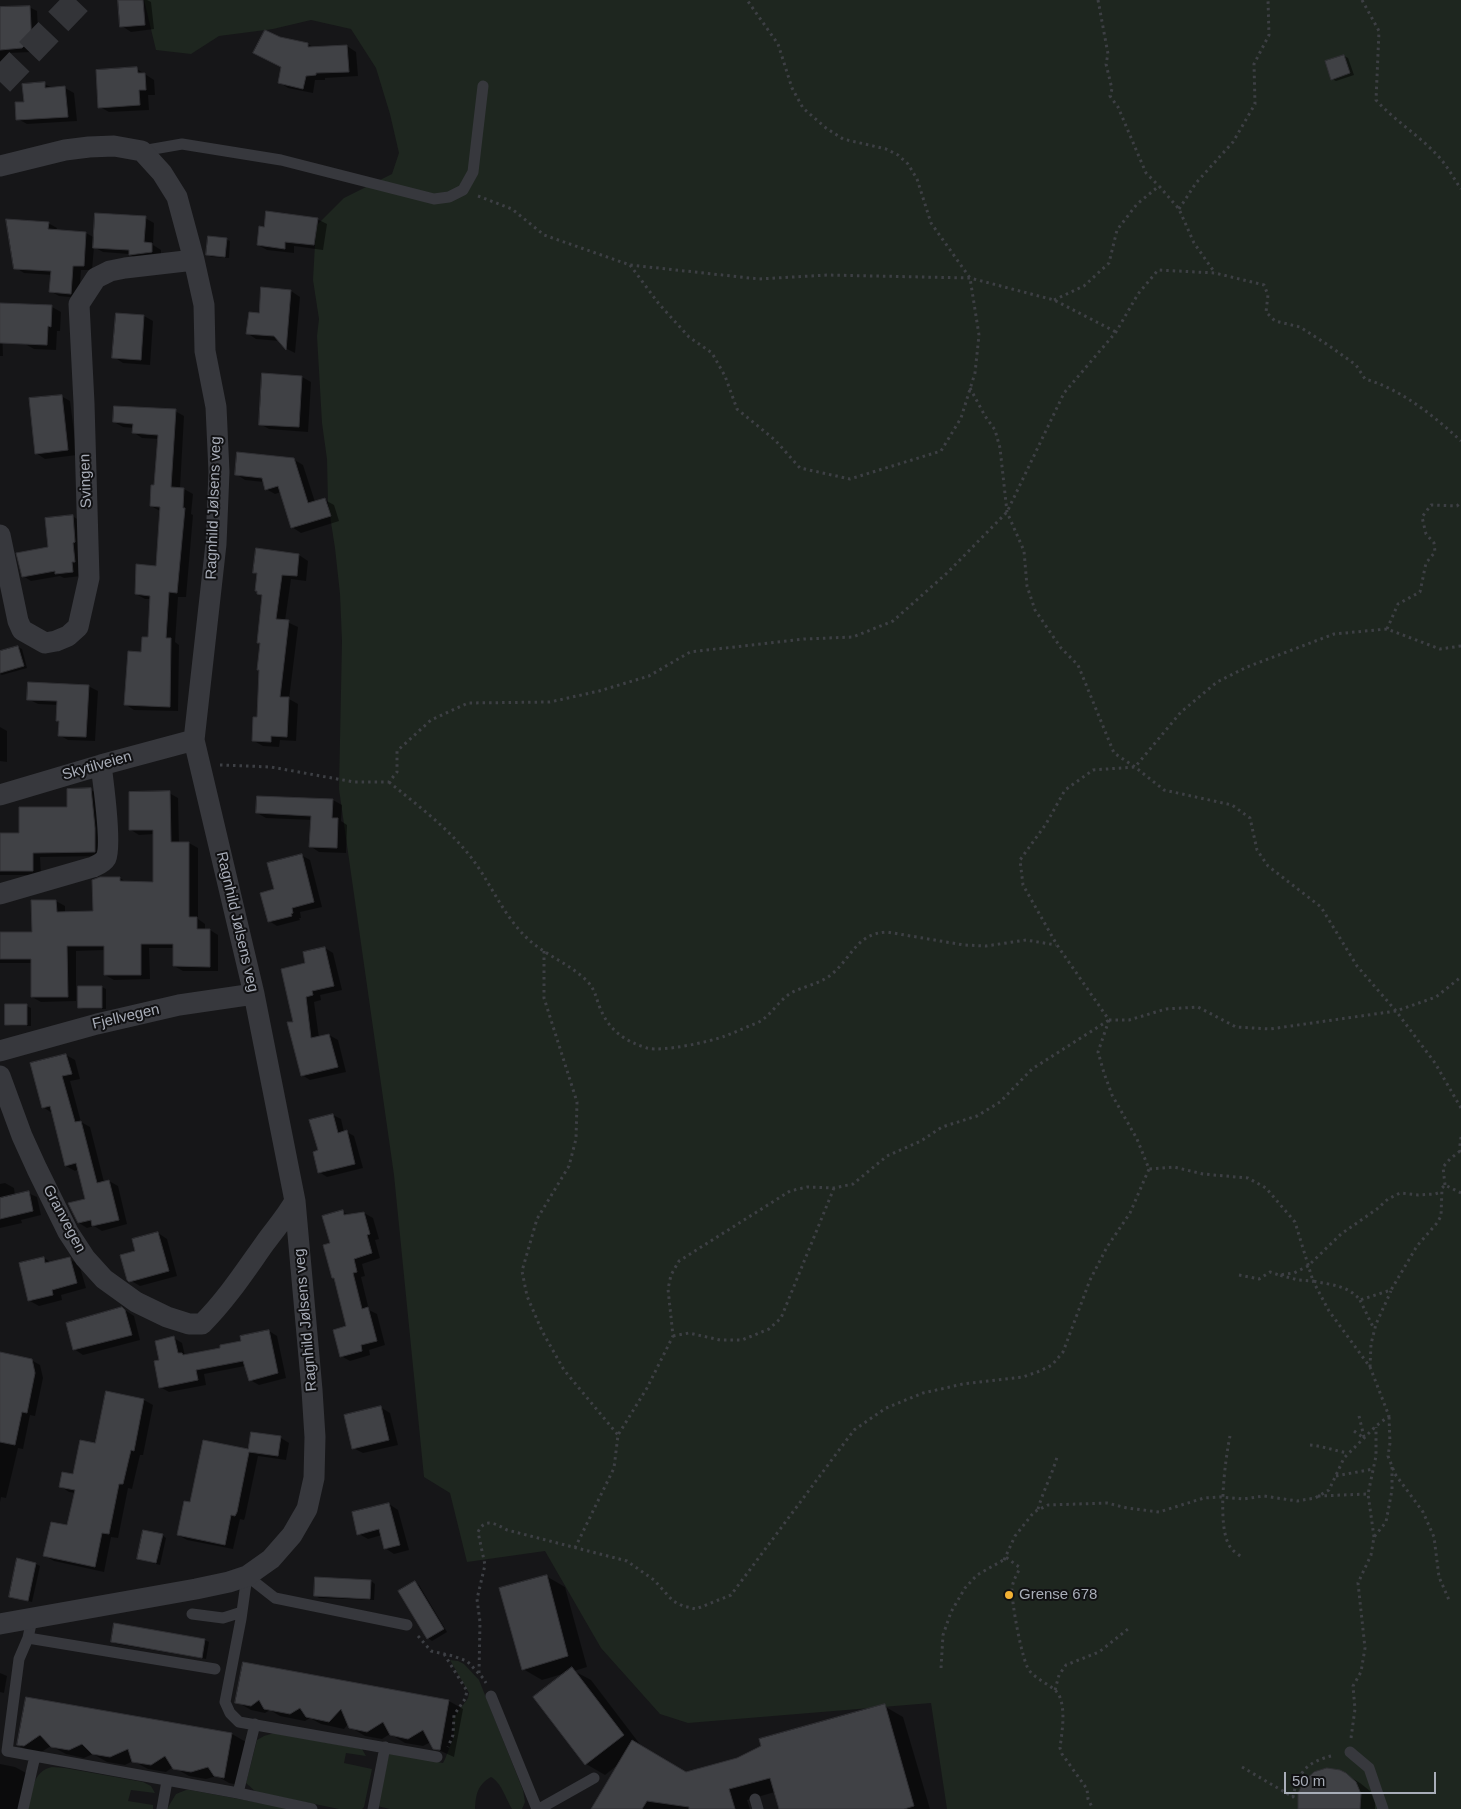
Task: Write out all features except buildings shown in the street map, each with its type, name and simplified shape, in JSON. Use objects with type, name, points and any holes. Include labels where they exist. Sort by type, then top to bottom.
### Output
[{"type":"street","points":[[0,166],[65,150],[89,147],[114,146],[142,151]]},
{"type":"street","name":"Ragnhild Jølsens veg","points":[[0,1624],[30,1628],[229,1582],[247,1576],[271,1559],[292,1536],[307,1509],[314,1478],[315,1437],[312,1390],[295,1202],[254,994],[194,740],[216,544],[219,472],[216,407],[205,350],[204,305],[177,198],[162,173],[142,151]]},
{"type":"street","name":"Svingen","points":[[0,535],[14,606],[22,630],[45,643],[68,636],[78,627],[89,578],[79,304],[96,278],[110,271],[194,260]]},
{"type":"street","name":"Skytilveien","points":[[0,795],[194,740]]},
{"type":"street","points":[[0,894],[93,867],[100,864],[106,858],[108,849],[106,795],[101,765]]},
{"type":"street","name":"Fjellvegen","points":[[0,1051],[97,1024],[179,1005],[254,994]]},
{"type":"street","name":"Granvegen","points":[[0,1076],[22,1136],[37,1169],[68,1232],[84,1258],[104,1279],[136,1302],[167,1317],[189,1324],[202,1324],[225,1300],[242,1278],[295,1202]]},
{"type":"lane","points":[[142,151],[182,144],[272,159],[434,199],[449,197],[463,190],[474,172],[483,86]]},
{"type":"lane","points":[[247,1576],[225,1702],[230,1713],[239,1722],[437,1756]]},
{"type":"lane","points":[[247,1576],[275,1598],[407,1625]]},
{"type":"lane","points":[[192,1614],[223,1618],[242,1612]]},
{"type":"lane","points":[[215,1669],[30,1628],[19,1659],[7,1751],[238,1793],[312,1809]]},
{"type":"lane","points":[[491,1696],[538,1809],[594,1778]]},
{"type":"lane","points":[[238,1793],[255,1724]]},
{"type":"lane","points":[[373,1809],[385,1747]]},
{"type":"lane","points":[[1350,1752],[1369,1768],[1383,1809]]},
{"type":"lane","points":[[22,1809],[35,1756]]},
{"type":"lane","points":[[162,1809],[167,1781]]},
{"type":"path","points":[[630,266],[659,304],[689,337],[712,354],[725,376],[738,409],[775,440],[800,468],[850,479],[941,451],[961,418],[975,373],[979,335],[970,278],[931,223],[917,179],[908,164],[898,155],[886,149],[843,139],[826,128],[803,108],[792,88],[778,44],[747,0]]},
{"type":"path","points":[[1098,0],[1108,54],[1106,64],[1112,89],[1110,96],[1118,107],[1146,173],[1179,209],[1194,243],[1215,274]]},
{"type":"path","points":[[1179,209],[1196,183],[1233,142],[1255,104],[1254,64],[1269,35],[1268,0]]},
{"type":"path","points":[[1368,0],[1363,1],[1379,31],[1376,100],[1387,112],[1440,158],[1461,189]]},
{"type":"path","points":[[1054,300],[1084,286],[1108,263],[1117,230],[1138,204],[1159,186]]},
{"type":"path","points":[[463,190],[512,209],[544,235],[630,266],[759,279],[827,275],[970,278],[1054,300],[1116,332]]},
{"type":"path","points":[[389,782],[397,772],[397,751],[431,720],[468,703],[550,702],[599,691],[649,676],[690,652],[804,638],[853,637],[893,621],[947,573],[1007,512],[1064,393],[1116,332],[1138,294],[1158,270],[1215,274],[1264,286],[1268,295],[1266,312],[1275,321],[1300,326],[1356,365],[1365,379],[1377,382],[1412,402],[1461,441]]},
{"type":"path","points":[[970,388],[994,430],[1000,448],[1007,512],[1024,551],[1027,586],[1035,610],[1061,648],[1078,665],[1114,754],[1135,766],[1164,790],[1232,806],[1250,818],[1257,850],[1268,866],[1320,906],[1357,966],[1396,1011],[1435,1064],[1461,1108]]},
{"type":"path","points":[[1387,629],[1398,604],[1420,592],[1426,563],[1435,552],[1434,543],[1426,534],[1422,517],[1431,506],[1457,506],[1461,502]]},
{"type":"path","points":[[1110,1020],[1063,956],[1023,885],[1020,860],[1046,824],[1065,790],[1093,770],[1135,766],[1181,712],[1217,682],[1247,667],[1334,634],[1387,629],[1440,649],[1461,646]]},
{"type":"path","points":[[199,765],[271,767],[354,782],[389,782],[455,837],[471,858],[507,915],[524,935],[588,982],[610,1027],[622,1038],[649,1048],[674,1048],[724,1036],[760,1021],[791,993],[818,983],[832,974],[866,936],[876,932],[964,945],[986,946],[1026,940],[1057,945]]},
{"type":"path","points":[[544,951],[544,998],[576,1102],[576,1139],[569,1166],[537,1219],[522,1271],[527,1296],[542,1331],[564,1370],[618,1435]]},
{"type":"path","points":[[575,1548],[614,1468],[618,1435],[647,1388],[673,1336],[668,1289],[671,1275],[679,1262],[790,1191],[807,1187],[834,1188],[853,1184],[887,1156],[921,1141],[942,1127],[977,1116],[1000,1102],[1032,1069],[1110,1020],[1129,1020],[1166,1009],[1198,1007],[1236,1027],[1270,1029],[1396,1011],[1436,997],[1461,977]]},
{"type":"path","points":[[479,1673],[480,1622],[477,1599],[485,1565],[478,1532],[480,1527],[487,1523],[492,1522],[507,1530],[627,1562],[654,1580],[673,1601],[696,1609],[731,1595],[854,1430],[886,1408],[923,1393],[963,1384],[1023,1377],[1052,1365],[1064,1352],[1090,1280],[1107,1247],[1130,1213],[1149,1169],[1137,1139],[1112,1095],[1098,1052],[1110,1020]]},
{"type":"path","points":[[1449,1600],[1439,1577],[1434,1537],[1427,1520],[1395,1474],[1388,1456],[1390,1443],[1389,1416],[1370,1367],[1370,1344],[1391,1290],[1417,1246],[1441,1216],[1442,1192],[1445,1185],[1443,1167],[1450,1159],[1460,1153],[1461,1137]]},
{"type":"path","points":[[1149,1169],[1174,1167],[1203,1174],[1248,1178],[1266,1188],[1295,1222],[1313,1281],[1329,1311],[1365,1363],[1370,1367]]},
{"type":"path","points":[[1445,1185],[1461,1192]]},
{"type":"path","points":[[673,1336],[689,1333],[720,1340],[742,1340],[769,1329],[781,1318],[834,1188]]},
{"type":"path","points":[[1280,1275],[1294,1273],[1308,1266],[1341,1234],[1388,1199],[1400,1193],[1418,1195],[1442,1192]]},
{"type":"path","points":[[1239,1276],[1259,1280],[1270,1272],[1298,1280],[1346,1288],[1354,1292],[1360,1300],[1374,1330]]},
{"type":"path","points":[[1360,1300],[1391,1290]]},
{"type":"path","points":[[1359,1416],[1364,1438]]},
{"type":"path","points":[[1318,1496],[1329,1490],[1344,1458],[1376,1426],[1389,1416]]},
{"type":"path","points":[[1242,1767],[1293,1797],[1304,1769],[1318,1759],[1350,1752],[1355,1709],[1353,1686],[1361,1672],[1365,1648],[1358,1583],[1370,1556],[1374,1537],[1368,1494],[1376,1456],[1376,1426]]},
{"type":"path","points":[[1354,1431],[1364,1438]]},
{"type":"path","points":[[1230,1436],[1226,1456],[1222,1516],[1228,1544],[1231,1549],[1243,1558]]},
{"type":"path","points":[[1310,1445],[1348,1454]]},
{"type":"path","points":[[1038,1510],[1042,1492],[1052,1474],[1057,1457]]},
{"type":"path","points":[[1374,1537],[1386,1522],[1392,1490],[1392,1467]]},
{"type":"path","points":[[1336,1476],[1373,1469]]},
{"type":"path","points":[[1004,1560],[1015,1536],[1034,1512],[1048,1505],[1107,1503],[1127,1508],[1159,1512],[1204,1498],[1244,1499],[1264,1496],[1297,1501],[1318,1496],[1368,1494]]},
{"type":"path","points":[[941,1668],[943,1635],[951,1612],[965,1588],[977,1575],[1007,1558],[1019,1570],[1014,1578],[1012,1590],[1028,1669],[1058,1694],[1063,1710],[1060,1748],[1062,1754],[1087,1789],[1088,1799],[1093,1809]]},
{"type":"path","points":[[407,1625],[431,1650],[467,1662],[483,1678],[491,1696]]},
{"type":"path","points":[[1055,1690],[1059,1675],[1066,1665],[1099,1652],[1128,1629]]},
{"type":"path","points":[[437,1756],[444,1758],[453,1735],[454,1716],[468,1691],[444,1654]]},
{"type":"shaded area","points":[[144,0],[1461,0],[1461,1809],[947,1809],[931,1703],[688,1723],[660,1714],[601,1648],[545,1551],[467,1562],[450,1493],[424,1477],[394,1175],[339,789],[342,641],[340,594],[328,503],[327,459],[322,423],[317,336],[319,319],[313,280],[316,226],[344,198],[392,174],[399,153],[376,68],[351,29],[311,20],[273,29],[219,36],[191,54],[156,50]]},
{"type":"shaded area","points":[[450,1660],[464,1664],[479,1680],[523,1790],[525,1802],[522,1809],[512,1809],[495,1779],[491,1777],[483,1783],[478,1791],[475,1809],[390,1809],[377,1806],[389,1754],[443,1763],[445,1759],[454,1736],[453,1719],[468,1698],[469,1693]]},
{"type":"shaded area","points":[[274,1733],[362,1749],[366,1756],[346,1753],[344,1763],[372,1769],[364,1807],[362,1809],[339,1809],[256,1792],[246,1783],[257,1740]]},
{"type":"shaded area","points":[[52,1767],[143,1782],[151,1786],[155,1793],[131,1790],[128,1801],[153,1805],[153,1809],[28,1809],[37,1778],[45,1769]]},
{"type":"shaded area","points":[[186,1790],[293,1809],[167,1809],[176,1794]]},
{"type":"tunnel","points":[[0,82],[79,0]]},
{"type":"place","name":"Grense 678","points":[[1009,1595]]}]
